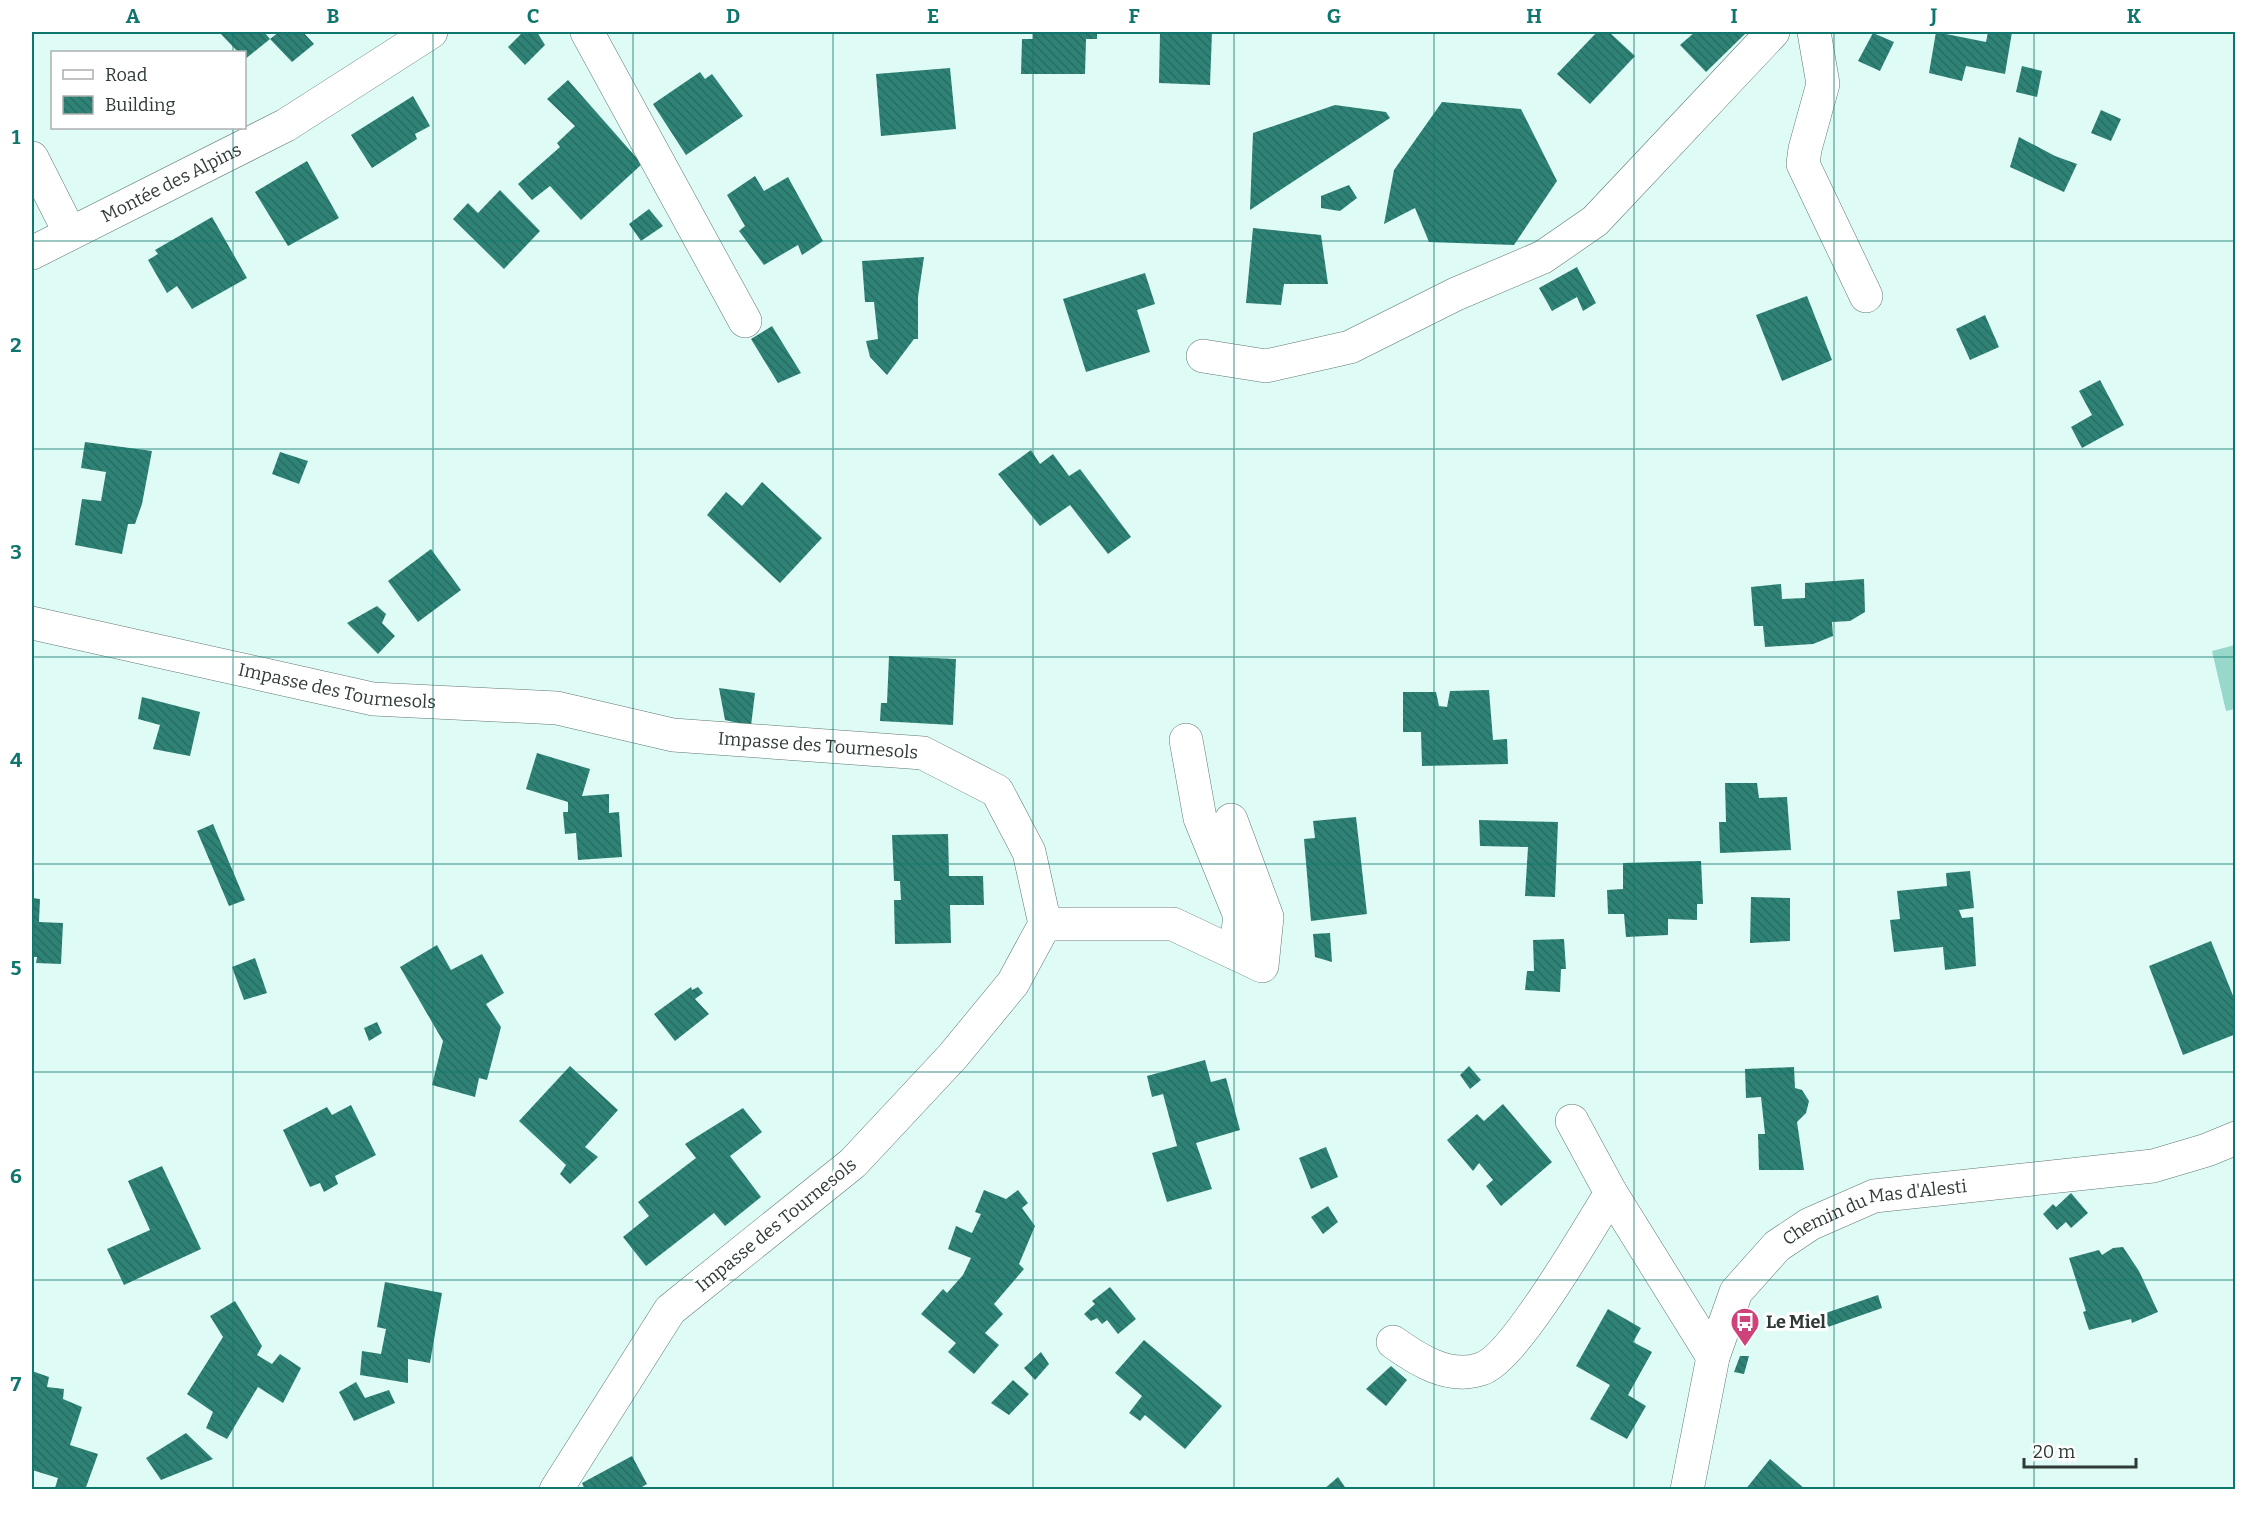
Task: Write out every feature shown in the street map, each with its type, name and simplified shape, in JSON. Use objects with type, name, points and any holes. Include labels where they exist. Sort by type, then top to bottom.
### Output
[{"type":"street","name":"Montée des Alpins","points":[[32,253],[286,125],[431,32]]},
{"type":"street","points":[[587,32],[745,321]]},
{"type":"street","points":[[1203,356],[1266,366],[1350,347],[1456,294],[1543,257],[1595,221],[1773,32]]},
{"type":"street","points":[[1814,32],[1823,84],[1804,148],[1803,164],[1866,296]]},
{"type":"street","points":[[32,159],[70,233]]},
{"type":"street","name":"Impasse des Tournesols","points":[[32,623],[372,699],[557,708],[673,735],[923,753],[997,791],[1029,852],[1045,924],[1013,983],[953,1056],[853,1163],[670,1310],[556,1490]]},
{"type":"street","points":[[1186,740],[1200,818],[1240,916],[1249,959]]},
{"type":"street","points":[[1231,820],[1267,917],[1249,959]]},
{"type":"street","points":[[1045,924],[1173,924],[1249,959]]},
{"type":"street","points":[[1572,1121],[1611,1193],[1713,1357]]},
{"type":"street","name":"Chemin du Mas d'Alesti","points":[[1687,1490],[1713,1357],[1736,1292],[1777,1246],[1810,1224],[1874,1196],[2153,1167],[2235,1138]]},
{"type":"street","points":[[1393,1342],[1421,1362],[1454,1372],[1483,1369],[1517,1338],[1611,1193]]},
{"type":"green space","points":[[2235,645],[2235,709],[2226,711],[2212,651]]},
{"type":"building","points":[[219,32],[264,32],[270,39],[246,58],[246,51],[237,51]]},
{"type":"building","points":[[279,32],[303,32],[314,44],[292,62],[270,39]]},
{"type":"building","points":[[523,32],[537,32],[545,45],[525,65],[508,47]]},
{"type":"building","points":[[1033,32],[1097,32],[1097,39],[1086,39],[1085,74],[1021,74],[1022,39],[1033,39]]},
{"type":"building","points":[[1160,32],[1212,32],[1210,85],[1159,83]]},
{"type":"building","points":[[1597,32],[1609,32],[1635,56],[1590,104],[1557,74]]},
{"type":"building","points":[[1695,32],[1747,32],[1706,72],[1680,45]]},
{"type":"building","points":[[1936,32],[1986,42],[1988,32],[2012,32],[2005,74],[1966,66],[1962,81],[1929,73]]},
{"type":"building","points":[[1873,33],[1894,42],[1880,71],[1858,61]]},
{"type":"building","points":[[2022,66],[2042,71],[2037,97],[2016,92]]},
{"type":"building","points":[[950,68],[956,129],[881,136],[876,74]]},
{"type":"building","points":[[700,72],[705,79],[712,74],[743,116],[686,155],[653,104]]},
{"type":"building","points":[[568,80],[642,164],[581,220],[550,186],[532,200],[518,184],[560,147],[557,143],[575,126],[547,99]]},
{"type":"building","points":[[413,96],[430,126],[415,134],[417,139],[372,168],[351,135]]},
{"type":"building","points":[[1442,102],[1521,109],[1557,181],[1514,245],[1429,242],[1415,208],[1384,224],[1394,170]]},
{"type":"building","points":[[1335,105],[1386,112],[1390,118],[1250,210],[1253,133]]},
{"type":"building","points":[[2101,110],[2121,119],[2111,141],[2091,133]]},
{"type":"building","points":[[2019,137],[2055,156],[2077,164],[2064,192],[2010,167]]},
{"type":"building","points":[[307,161],[339,218],[288,246],[255,192]]},
{"type":"building","points":[[755,176],[764,191],[788,177],[823,241],[802,255],[798,245],[764,265],[739,231],[745,226],[727,195]]},
{"type":"building","points":[[1349,185],[1357,198],[1340,211],[1321,208],[1321,196]]},
{"type":"building","points":[[500,190],[540,231],[504,269],[453,219],[468,203],[478,213]]},
{"type":"building","points":[[649,209],[663,226],[641,241],[629,224]]},
{"type":"building","points":[[212,217],[247,278],[192,309],[177,286],[167,293],[148,260],[158,254],[155,250]]},
{"type":"building","points":[[1253,228],[1321,235],[1328,284],[1284,284],[1281,305],[1246,303]]},
{"type":"building","points":[[924,257],[918,297],[918,339],[914,339],[887,375],[870,357],[866,341],[878,339],[874,302],[865,302],[862,261]]},
{"type":"building","points":[[1577,267],[1596,303],[1583,311],[1577,297],[1552,311],[1539,288]]},
{"type":"building","points":[[1145,273],[1155,304],[1137,310],[1150,352],[1086,372],[1063,299]]},
{"type":"building","points":[[1807,296],[1832,360],[1782,381],[1756,315]]},
{"type":"building","points":[[1985,315],[1999,347],[1970,360],[1956,329]]},
{"type":"building","points":[[772,326],[801,373],[778,383],[751,339]]},
{"type":"building","points":[[2100,380],[2124,425],[2082,448],[2071,427],[2092,415],[2079,391]]},
{"type":"building","points":[[85,442],[152,451],[142,504],[135,524],[128,524],[122,554],[75,545],[82,499],[101,501],[106,472],[81,468]]},
{"type":"building","points":[[1031,450],[1040,464],[1053,454],[1069,476],[1080,469],[1131,537],[1108,554],[1070,505],[1040,526],[998,474]]},
{"type":"building","points":[[280,452],[308,461],[299,484],[272,474]]},
{"type":"building","points":[[762,482],[822,538],[780,583],[707,515],[726,492],[742,506]]},
{"type":"building","points":[[431,549],[461,590],[418,622],[388,581]]},
{"type":"building","points":[[1864,579],[1865,612],[1850,621],[1832,622],[1833,636],[1813,644],[1765,647],[1763,626],[1754,626],[1751,587],[1781,584],[1782,599],[1805,598],[1805,583]]},
{"type":"building","points":[[377,606],[386,614],[382,623],[395,636],[378,654],[347,623]]},
{"type":"building","points":[[889,656],[956,659],[953,725],[880,721],[881,703],[887,703]]},
{"type":"building","points":[[719,688],[755,693],[751,726],[725,720]]},
{"type":"building","points":[[1489,690],[1493,740],[1507,739],[1508,764],[1422,766],[1421,732],[1403,732],[1403,692],[1436,692],[1439,706],[1447,707],[1450,691]]},
{"type":"building","points":[[142,697],[200,712],[190,756],[153,749],[160,725],[138,719]]},
{"type":"building","points":[[537,753],[590,769],[582,796],[609,794],[609,813],[619,812],[622,857],[578,860],[576,833],[565,834],[563,812],[568,812],[568,802],[526,789]]},
{"type":"building","points":[[1725,783],[1757,783],[1759,798],[1787,797],[1791,850],[1720,853],[1719,822],[1726,822]]},
{"type":"building","points":[[1356,817],[1367,914],[1311,921],[1304,839],[1315,838],[1313,821]]},
{"type":"building","points":[[1479,820],[1558,822],[1555,897],[1525,896],[1528,847],[1480,846]]},
{"type":"building","points":[[213,824],[245,900],[229,906],[197,831]]},
{"type":"building","points":[[948,834],[949,876],[983,876],[984,905],[950,905],[951,943],[895,944],[894,900],[901,900],[900,881],[894,881],[892,835]]},
{"type":"building","points":[[1701,861],[1703,904],[1697,904],[1697,920],[1668,919],[1668,935],[1626,937],[1624,914],[1608,914],[1607,890],[1623,889],[1623,863]]},
{"type":"building","points":[[1970,871],[1974,908],[1959,910],[1962,918],[1973,917],[1976,966],[1945,970],[1943,947],[1894,952],[1890,920],[1900,919],[1897,891],[1947,886],[1946,873]]},
{"type":"building","points":[[1751,897],[1790,898],[1790,941],[1750,943]]},
{"type":"building","points":[[32,898],[40,899],[39,922],[63,923],[61,964],[36,963],[37,957],[32,957]]},
{"type":"building","points":[[1330,933],[1332,962],[1315,957],[1313,934]]},
{"type":"building","points":[[1564,939],[1566,969],[1561,969],[1560,992],[1525,990],[1527,971],[1534,971],[1533,940]]},
{"type":"building","points":[[2211,941],[2236,1003],[2236,1034],[2183,1055],[2149,966]]},
{"type":"building","points":[[437,945],[451,970],[482,954],[504,993],[486,1004],[501,1027],[487,1080],[479,1078],[475,1097],[432,1085],[443,1041],[400,967]]},
{"type":"building","points":[[255,958],[267,993],[244,1000],[232,967]]},
{"type":"building","points":[[691,987],[692,990],[698,987],[703,993],[695,999],[709,1014],[675,1041],[654,1014]]},
{"type":"building","points":[[377,1022],[382,1033],[369,1041],[364,1028]]},
{"type":"building","points":[[1205,1060],[1211,1082],[1226,1078],[1240,1130],[1196,1143],[1212,1189],[1167,1202],[1152,1153],[1177,1146],[1163,1094],[1152,1097],[1147,1076]]},
{"type":"building","points":[[570,1066],[618,1110],[585,1147],[598,1157],[570,1184],[560,1174],[566,1165],[519,1121]]},
{"type":"building","points":[[1469,1066],[1481,1080],[1470,1089],[1460,1075]]},
{"type":"building","points":[[1794,1067],[1795,1088],[1802,1090],[1809,1101],[1806,1113],[1797,1122],[1804,1170],[1759,1170],[1758,1134],[1765,1134],[1761,1097],[1746,1098],[1745,1069]]},
{"type":"building","points":[[1503,1104],[1552,1162],[1501,1206],[1486,1186],[1493,1180],[1479,1163],[1473,1171],[1447,1140],[1477,1114],[1484,1121]]},
{"type":"building","points":[[351,1105],[376,1155],[335,1176],[338,1184],[324,1192],[320,1183],[310,1187],[283,1130],[327,1107],[332,1115]]},
{"type":"building","points":[[743,1108],[762,1132],[730,1156],[761,1197],[725,1226],[714,1213],[646,1266],[623,1237],[649,1216],[638,1202],[696,1158],[685,1144]]},
{"type":"building","points":[[1326,1147],[1338,1177],[1311,1189],[1299,1158]]},
{"type":"building","points":[[162,1166],[201,1249],[124,1285],[107,1249],[150,1230],[128,1181]]},
{"type":"building","points":[[984,1190],[1006,1199],[1018,1190],[1028,1203],[1022,1208],[1035,1226],[1019,1264],[1024,1269],[994,1304],[1003,1314],[985,1333],[999,1345],[974,1374],[948,1352],[956,1343],[921,1314],[943,1289],[947,1293],[963,1275],[971,1258],[948,1249],[956,1226],[972,1233],[981,1214],[975,1212]]},
{"type":"building","points":[[2071,1193],[2088,1213],[2071,1228],[2066,1222],[2057,1230],[2043,1214],[2053,1204],[2056,1207]]},
{"type":"building","points":[[1328,1206],[1338,1222],[1323,1234],[1311,1217]]},
{"type":"building","points":[[2123,1247],[2139,1271],[2158,1312],[2132,1323],[2131,1319],[2089,1330],[2083,1312],[2086,1311],[2069,1258],[2099,1250],[2102,1255],[2113,1248]]},
{"type":"building","points":[[385,1282],[442,1293],[430,1363],[408,1359],[408,1383],[360,1375],[362,1351],[381,1354],[386,1329],[377,1327]]},
{"type":"building","points":[[1110,1287],[1136,1319],[1118,1334],[1107,1320],[1102,1324],[1097,1318],[1091,1321],[1084,1314],[1095,1304],[1092,1301]]},
{"type":"building","points":[[1878,1295],[1882,1308],[1828,1327],[1823,1314]]},
{"type":"building","points":[[235,1301],[262,1346],[257,1355],[272,1364],[280,1354],[301,1368],[283,1403],[258,1387],[227,1439],[206,1428],[213,1412],[187,1394],[223,1337],[210,1316]]},
{"type":"building","points":[[1608,1309],[1641,1328],[1633,1342],[1652,1352],[1628,1395],[1646,1406],[1627,1439],[1590,1419],[1610,1385],[1576,1366]]},
{"type":"building","points":[[1144,1340],[1222,1406],[1185,1449],[1145,1415],[1140,1421],[1129,1413],[1142,1396],[1115,1373]]},
{"type":"building","points":[[1041,1352],[1049,1364],[1035,1380],[1024,1368]]},
{"type":"building","points":[[1740,1356],[1749,1356],[1744,1374],[1734,1372]]},
{"type":"building","points":[[1391,1366],[1407,1380],[1386,1406],[1366,1389]]},
{"type":"building","points":[[32,1371],[49,1377],[47,1387],[64,1389],[63,1399],[82,1407],[70,1445],[98,1454],[85,1490],[55,1488],[58,1478],[32,1470]]},
{"type":"building","points":[[1013,1380],[1029,1394],[1009,1415],[991,1403]]},
{"type":"building","points":[[356,1382],[365,1398],[389,1390],[395,1403],[354,1421],[339,1392]]},
{"type":"building","points":[[186,1433],[213,1459],[161,1480],[146,1458]]},
{"type":"building","points":[[632,1456],[647,1484],[637,1490],[585,1490],[582,1483]]},
{"type":"building","points":[[1770,1459],[1806,1490],[1745,1490]]},
{"type":"building","points":[[1338,1477],[1347,1490],[1323,1490]]},
{"type":"place","name":"Le Miel","points":[[1745,1348]]}]
